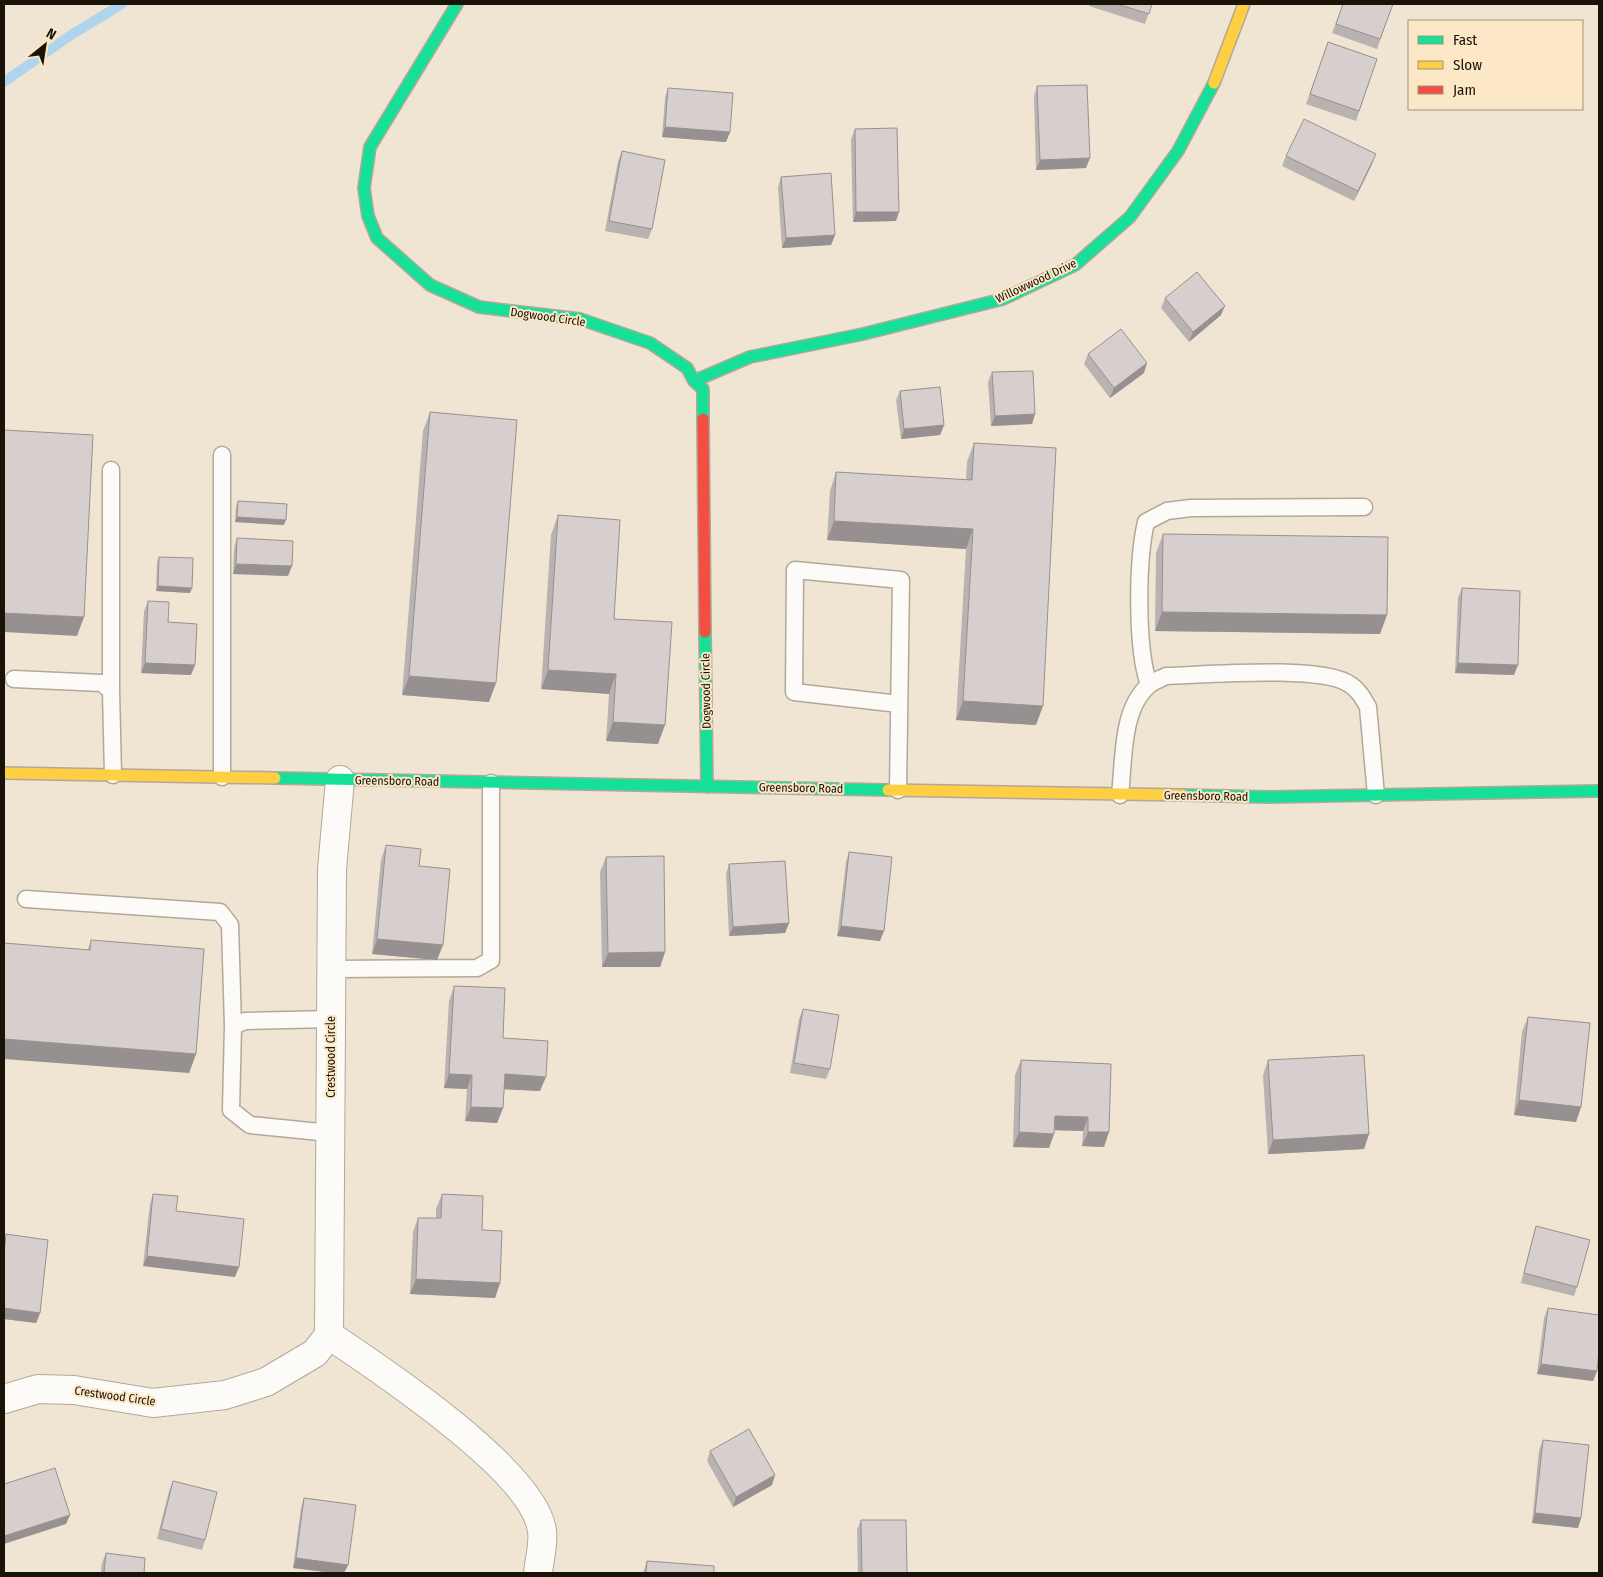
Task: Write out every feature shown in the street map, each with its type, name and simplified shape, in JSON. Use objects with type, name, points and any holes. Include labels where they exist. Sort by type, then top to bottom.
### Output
[{"type":"street","name":"Dogwood Circle","points":[[457,4],[370,147],[364,188],[368,216],[377,238],[430,285],[479,307],[580,319],[650,343],[687,368],[694,381],[703,388],[707,787]]},
{"type":"street","name":"Willowwood Drive","points":[[694,381],[750,357],[863,334],[1003,299],[1075,265],[1130,217],[1178,151],[1215,81],[1244,4]]},
{"type":"street","name":"Greensboro Road","points":[[4,773],[1268,797],[1599,791]]},
{"type":"street","name":"Crestwood Circle","points":[[4,1399],[38,1389],[74,1390],[153,1403],[225,1395],[266,1382],[315,1353],[329,1335],[332,869],[340,780]]},
{"type":"street","points":[[329,1335],[390,1377],[501,1466],[529,1498],[542,1531],[538,1573]]},
{"type":"lane","points":[[222,455],[222,777]]},
{"type":"lane","points":[[111,470],[110,691],[113,775]]},
{"type":"lane","points":[[1149,685],[1144,670],[1141,649],[1141,541],[1146,522],[1167,510],[1191,508],[1364,507]]},
{"type":"lane","points":[[898,790],[901,580],[795,570],[794,692],[899,704]]},
{"type":"lane","points":[[1120,794],[1129,721],[1136,703],[1149,685],[1166,676],[1304,673],[1348,683],[1361,694],[1368,707],[1376,795]]},
{"type":"lane","points":[[14,679],[102,683],[110,691]]},
{"type":"lane","points":[[332,969],[477,968],[491,960],[491,783]]},
{"type":"lane","points":[[26,899],[220,912],[230,925],[234,1026],[231,1110],[250,1125],[330,1132]]},
{"type":"lane","points":[[234,1026],[245,1021],[331,1019]]},
{"type":"building","points":[[1117,4],[1152,4],[1149,14]]},
{"type":"building","points":[[1343,4],[1393,4],[1380,39],[1336,24]]},
{"type":"building","points":[[1328,42],[1377,59],[1359,111],[1310,94]]},
{"type":"building","points":[[1087,85],[1090,158],[1040,160],[1037,86]]},
{"type":"building","points":[[668,88],[733,93],[730,132],[665,127]]},
{"type":"building","points":[[1304,119],[1376,154],[1358,191],[1286,156]]},
{"type":"building","points":[[897,128],[899,212],[856,212],[855,129]]},
{"type":"building","points":[[622,151],[665,160],[652,229],[609,221]]},
{"type":"building","points":[[831,173],[835,235],[786,238],[781,177]]},
{"type":"building","points":[[1197,272],[1225,306],[1193,332],[1165,298]]},
{"type":"building","points":[[1121,329],[1147,363],[1114,388],[1088,354]]},
{"type":"building","points":[[1033,371],[1035,414],[995,416],[992,372]]},
{"type":"building","points":[[940,387],[944,425],[904,429],[900,391]]},
{"type":"building","points":[[430,412],[517,420],[496,683],[409,676]]},
{"type":"building","points":[[4,430],[93,435],[84,617],[4,613]]},
{"type":"building","points":[[974,443],[1056,448],[1043,706],[963,701],[973,529],[834,521],[836,472],[972,480]]},
{"type":"building","points":[[238,501],[287,504],[286,520],[237,517]]},
{"type":"building","points":[[558,515],[620,520],[614,619],[672,622],[665,725],[613,722],[616,674],[548,670]]},
{"type":"building","points":[[1163,534],[1388,537],[1387,615],[1162,612]]},
{"type":"building","points":[[237,538],[293,541],[292,566],[236,564]]},
{"type":"building","points":[[159,557],[193,558],[192,588],[158,586]]},
{"type":"building","points":[[1462,588],[1520,591],[1518,665],[1458,663]]},
{"type":"building","points":[[148,601],[169,602],[168,622],[197,624],[195,665],[145,663]]},
{"type":"building","points":[[386,845],[421,849],[419,866],[450,869],[443,945],[377,939]]},
{"type":"building","points":[[849,852],[892,857],[884,931],[841,926]]},
{"type":"building","points":[[664,856],[665,952],[608,953],[606,857]]},
{"type":"building","points":[[785,861],[789,923],[733,927],[729,864]]},
{"type":"building","points":[[91,940],[204,949],[196,1054],[4,1039],[4,943],[90,950]]},
{"type":"building","points":[[454,986],[505,988],[503,1038],[548,1041],[546,1077],[505,1074],[503,1108],[471,1107],[472,1075],[449,1074]]},
{"type":"building","points":[[803,1009],[839,1015],[830,1069],[794,1063]]},
{"type":"building","points":[[1528,1017],[1590,1023],[1581,1107],[1519,1100]]},
{"type":"building","points":[[1364,1055],[1369,1134],[1273,1140],[1268,1060]]},
{"type":"building","points":[[1021,1060],[1111,1064],[1109,1132],[1088,1132],[1088,1117],[1055,1116],[1054,1134],[1019,1132]]},
{"type":"building","points":[[153,1194],[178,1196],[176,1211],[244,1219],[239,1267],[147,1256]]},
{"type":"building","points":[[442,1194],[483,1196],[482,1230],[502,1231],[500,1283],[416,1279],[418,1218],[441,1218]]},
{"type":"building","points":[[1536,1226],[1590,1240],[1577,1287],[1524,1273]]},
{"type":"building","points":[[6,1234],[48,1240],[40,1313],[4,1308]]},
{"type":"building","points":[[1548,1308],[1599,1315],[1597,1371],[1541,1364]]},
{"type":"building","points":[[749,1429],[775,1475],[736,1497],[710,1451]]},
{"type":"building","points":[[1543,1440],[1589,1445],[1581,1518],[1535,1513]]},
{"type":"building","points":[[55,1468],[70,1515],[4,1536],[4,1484]]},
{"type":"building","points":[[173,1481],[217,1492],[205,1540],[161,1529]]},
{"type":"building","points":[[304,1498],[356,1505],[348,1565],[296,1558]]},
{"type":"building","points":[[861,1520],[906,1520],[907,1573],[862,1573]]},
{"type":"building","points":[[106,1553],[145,1558],[144,1573],[104,1573]]},
{"type":"building","points":[[647,1561],[714,1566],[714,1573],[646,1573]]},
{"type":"waterway","points":[[4,82],[71,35],[122,4]]},
{"type":"traffic: fast","points":[[457,4],[370,147],[364,188],[368,216],[377,238],[430,285],[479,307],[580,319],[650,343],[687,368],[694,381],[703,389],[703,419]]},
{"type":"traffic: fast","points":[[694,381],[750,357],[863,334],[1003,299],[1075,265],[1130,217],[1178,151],[1214,83]]},
{"type":"traffic: fast","points":[[705,632],[707,787]]},
{"type":"traffic: fast","points":[[275,778],[888,790]]},
{"type":"traffic: fast","points":[[1183,795],[1268,797],[1599,791]]},
{"type":"traffic: slow","points":[[1214,83],[1244,4]]},
{"type":"traffic: slow","points":[[4,773],[275,778]]},
{"type":"traffic: slow","points":[[888,790],[1183,795]]},
{"type":"traffic: jam","points":[[703,419],[705,632]]}]
